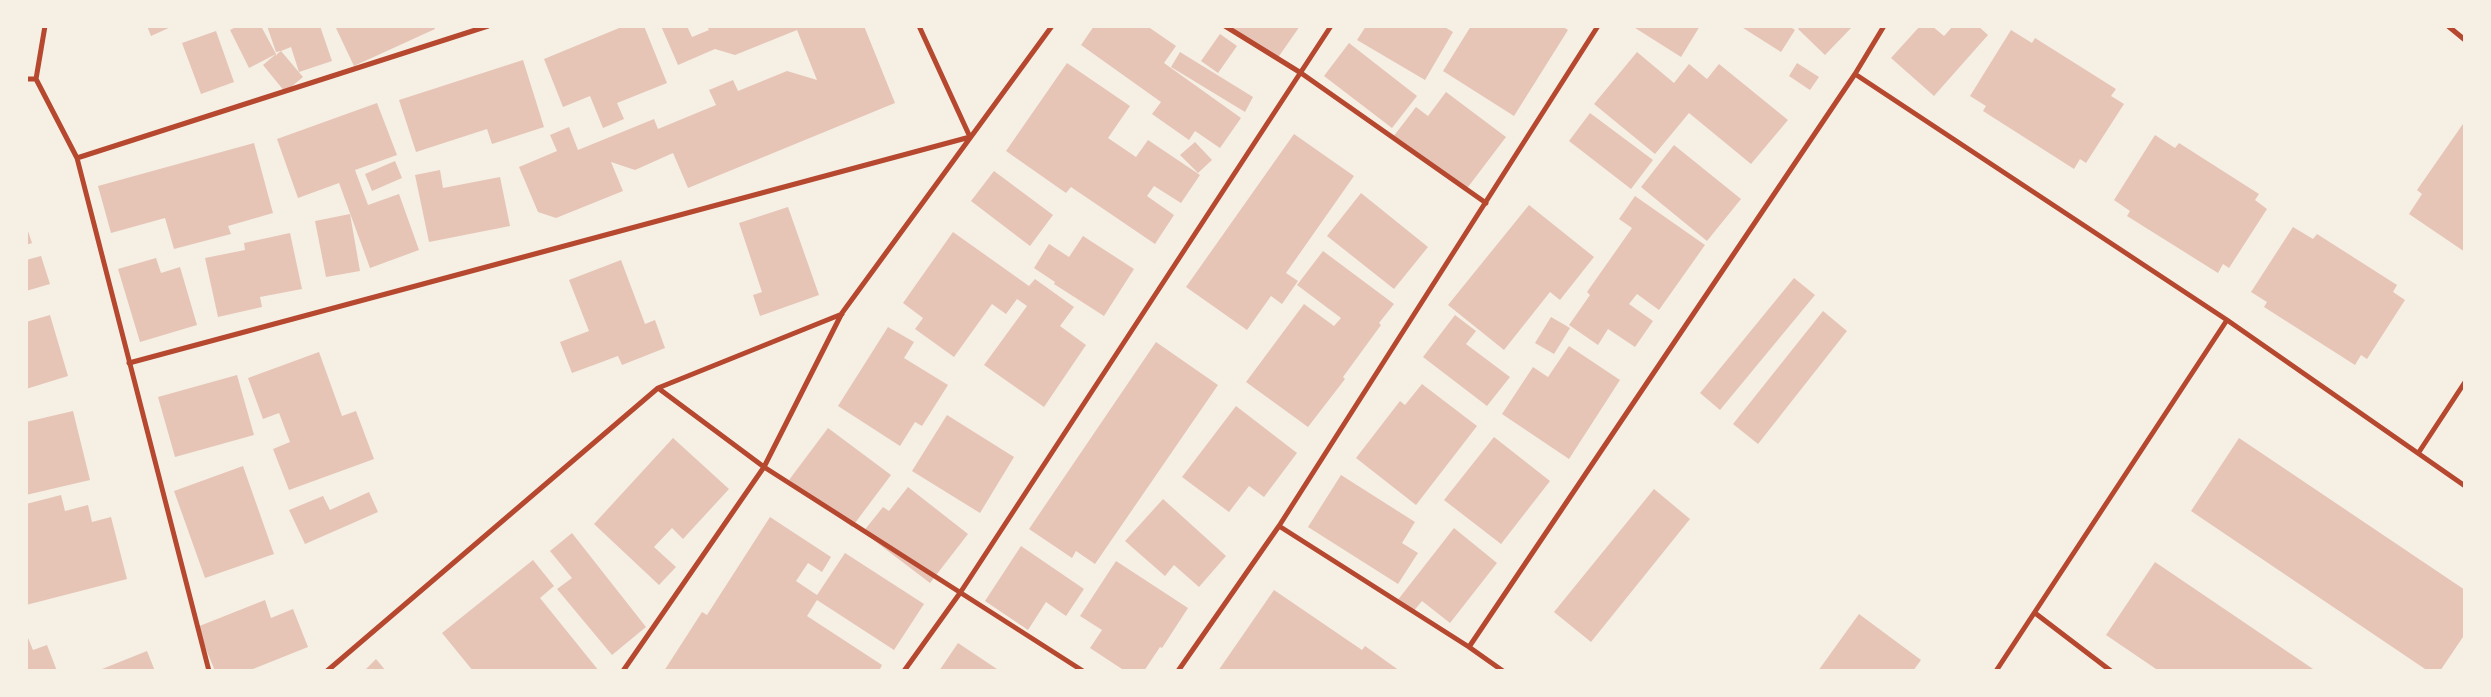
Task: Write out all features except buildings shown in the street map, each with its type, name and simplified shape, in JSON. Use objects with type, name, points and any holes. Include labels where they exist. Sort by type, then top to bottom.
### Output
[{"type":"street","points":[[45,26],[36,79],[77,158],[208,671]]},
{"type":"street","points":[[77,158],[488,26]]},
{"type":"street","points":[[919,26],[970,137]]},
{"type":"street","points":[[623,671],[764,467],[842,313],[1052,26]]},
{"type":"street","points":[[1225,26],[1301,73],[1486,203]]},
{"type":"street","points":[[904,671],[960,593],[1331,26]]},
{"type":"street","points":[[1178,671],[1279,526],[1598,26]]},
{"type":"street","points":[[1469,647],[1855,74],[1884,26]]},
{"type":"street","points":[[2448,26],[2465,40]]},
{"type":"street","points":[[1855,74],[2226,320],[2465,486]]},
{"type":"street","points":[[26,79],[36,79]]},
{"type":"street","points":[[129,363],[970,137]]},
{"type":"street","points":[[327,671],[658,388],[842,313]]},
{"type":"street","points":[[1996,671],[2226,320]]},
{"type":"street","points":[[2418,452],[2465,382]]},
{"type":"street","points":[[658,388],[764,467],[1083,671]]},
{"type":"street","points":[[1279,526],[1469,647],[1503,671]]},
{"type":"street","points":[[2035,614],[2111,671]]}]
